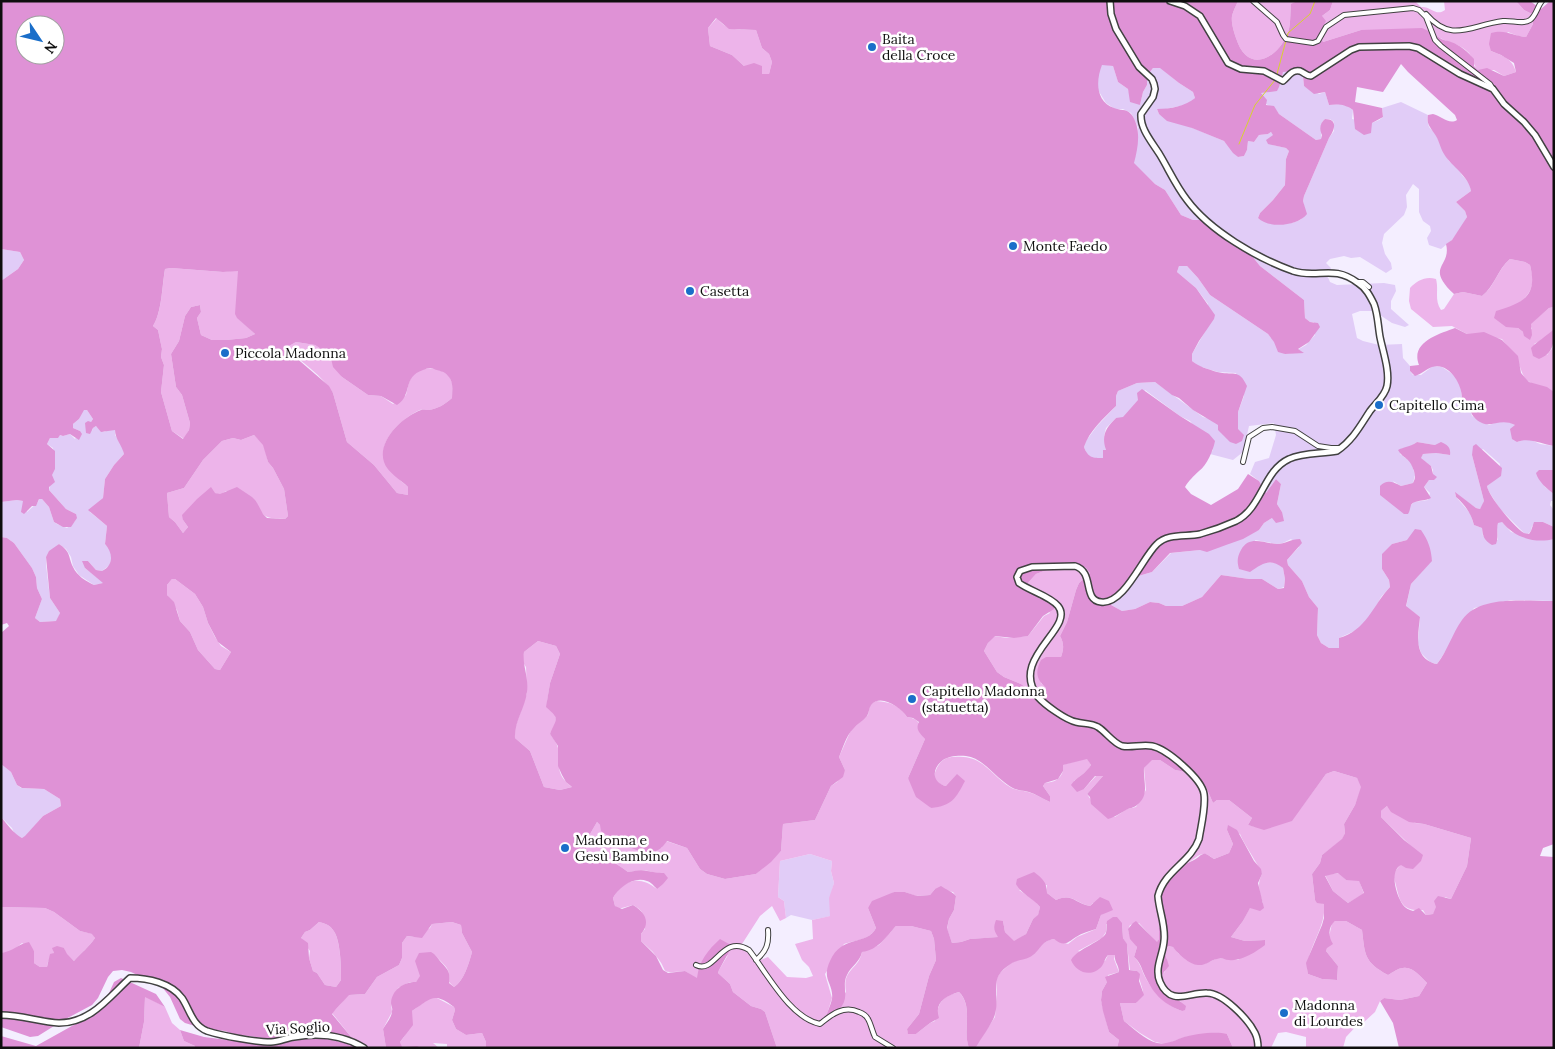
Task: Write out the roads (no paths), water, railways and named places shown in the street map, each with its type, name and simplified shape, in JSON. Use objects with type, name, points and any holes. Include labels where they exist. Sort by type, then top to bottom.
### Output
[{"type":"street","points":[[1110,1],[1111,14],[1116,28],[1139,67],[1152,79],[1154,84],[1153,97],[1141,114],[1142,125],[1177,186],[1194,209],[1213,227],[1240,245],[1285,268],[1306,274],[1338,273],[1358,282],[1363,282],[1369,287]]},
{"type":"street","points":[[1170,1],[1185,6],[1200,16],[1228,63],[1241,69],[1264,71],[1283,81],[1294,71],[1300,71],[1306,76],[1311,76],[1351,50],[1359,47],[1409,46],[1418,48],[1460,74],[1493,89]]},
{"type":"street","points":[[1252,1],[1278,22],[1283,35],[1288,40],[1313,43],[1318,41],[1326,26],[1344,15],[1413,8],[1423,11],[1433,23],[1442,29],[1454,31],[1505,21],[1523,23],[1531,20],[1542,1]]},
{"type":"street","points":[[1419,10],[1426,17],[1435,40],[1490,84],[1504,104],[1530,129],[1554,168]]},
{"type":"street","points":[[1258,1048],[1256,1034],[1251,1026],[1222,998],[1207,992],[1186,997],[1174,996],[1162,986],[1159,980],[1159,962],[1164,942],[1158,896],[1159,890],[1173,870],[1195,850],[1199,839],[1204,794],[1202,786],[1177,760],[1154,746],[1119,745],[1098,726],[1075,722],[1057,712],[1039,698],[1031,684],[1030,670],[1036,654],[1058,625],[1061,611],[1055,602],[1019,583],[1017,578],[1020,571],[1032,567],[1080,567],[1086,573],[1090,594],[1093,599],[1101,602],[1112,601],[1124,590],[1158,543],[1163,539],[1199,534],[1236,521],[1248,513],[1281,463],[1298,456],[1337,451],[1342,448],[1357,433],[1371,410],[1384,394],[1387,386],[1387,372],[1376,310],[1369,295],[1358,282]]},
{"type":"street","points":[[1243,462],[1250,437],[1262,428],[1272,426],[1295,431],[1318,446],[1342,448]]},
{"type":"street","points":[[756,960],[765,953],[769,940],[768,930]]},
{"type":"street","points":[[696,965],[701,968],[706,967],[718,955],[733,946],[741,945],[749,950],[790,1006],[807,1018],[820,1024],[837,1011],[852,1009],[864,1014],[868,1018],[875,1037],[893,1048]]},
{"type":"street","name":"Via Soglio","points":[[1,1015],[60,1022],[74,1021],[102,1006],[130,978],[144,978],[157,982],[179,995],[193,1020],[206,1030],[236,1037],[272,1042],[294,1037],[328,1035],[348,1039],[364,1048]]},
{"type":"waterway","points":[[1277,74],[1288,33],[1310,14],[1315,1]]},
{"type":"waterway","points":[[1239,144],[1255,105],[1275,80]]},
{"type":"place","name":"Baita della Croce","points":[[872,47]]},
{"type":"place","name":"Monte Faedo","points":[[1013,246]]},
{"type":"place","name":"Casetta","points":[[690,291]]},
{"type":"place","name":"Piccola Madonna","points":[[225,353]]},
{"type":"place","name":"Capitello Cima","points":[[1379,405]]},
{"type":"place","name":"Capitello Madonna (statuetta)","points":[[912,699]]},
{"type":"place","name":"Madonna e Gesù Bambino","points":[[565,848]]},
{"type":"place","name":"Madonna di Lourdes","points":[[1284,1013]]}]
